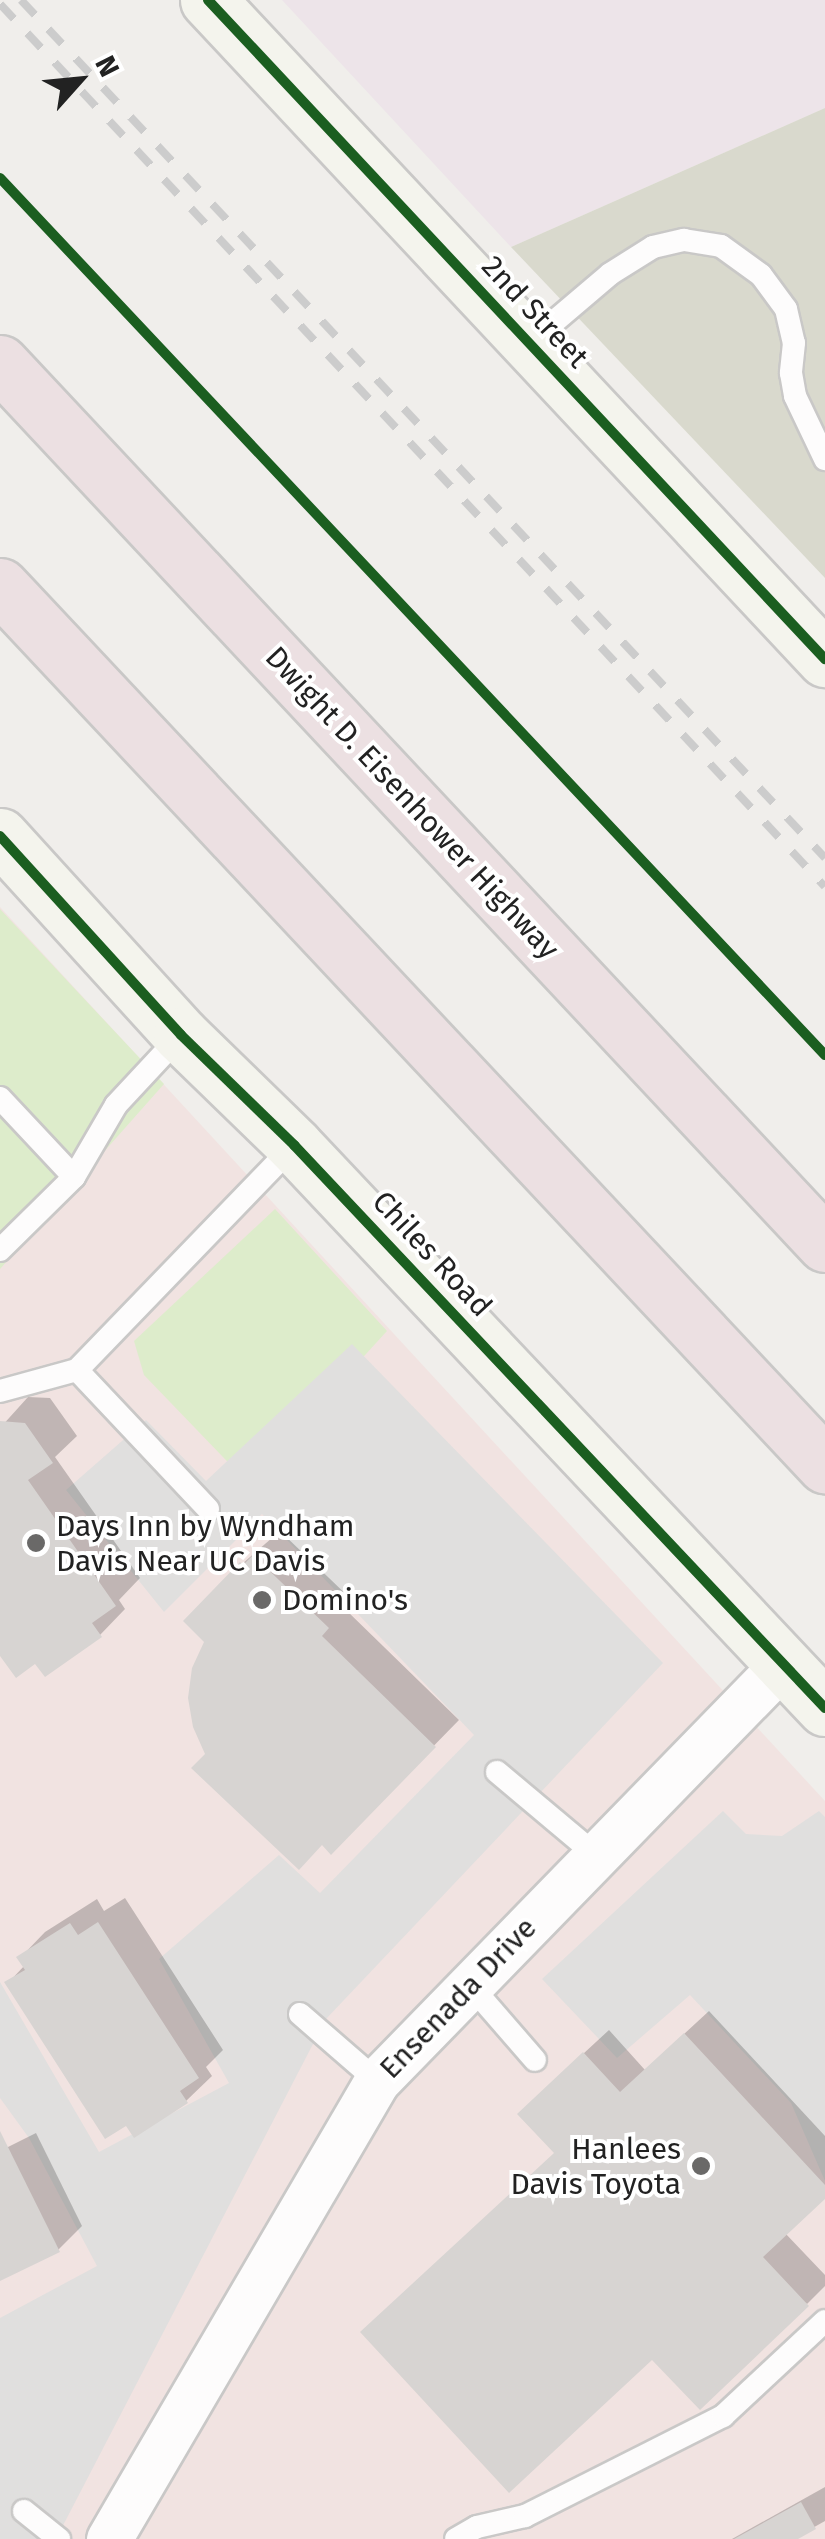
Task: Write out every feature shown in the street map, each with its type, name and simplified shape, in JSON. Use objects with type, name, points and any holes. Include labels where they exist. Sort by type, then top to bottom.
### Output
[{"type":"highway","name":"Dwight D. Eisenhower Highway","points":[[0,363],[825,1244]]},
{"type":"highway","points":[[0,586],[825,1465]]},
{"type":"street","name":"2nd Street","points":[[208,0],[825,658]]},
{"type":"street","name":"Chiles Road","points":[[0,836],[182,1035],[294,1144],[825,1708]]},
{"type":"street","name":"Ensenada Drive","points":[[118,2535],[377,2080],[784,1664]]},
{"type":"lane","points":[[530,343],[610,274],[654,248],[684,240],[722,246],[761,275],[786,309],[794,342],[791,373],[795,396],[825,459]]},
{"type":"lane","points":[[0,1250],[74,1178],[116,1106],[182,1035]]},
{"type":"lane","points":[[0,1098],[74,1178]]},
{"type":"lane","points":[[0,1391],[77,1370],[294,1144]]},
{"type":"lane","points":[[77,1370],[208,1509]]},
{"type":"lane","points":[[497,1772],[597,1856]]},
{"type":"lane","points":[[470,1985],[536,2060]]},
{"type":"lane","points":[[300,2014],[377,2080]]},
{"type":"lane","points":[[456,2539],[477,2527],[525,2516],[723,2416],[825,2321]]},
{"type":"lane","points":[[24,2512],[59,2539]]},
{"type":"shaded area","points":[[282,0],[825,0],[825,108],[511,247]]},
{"type":"shaded area","points":[[825,108],[825,578],[511,247]]},
{"type":"shaded area","points":[[0,907],[825,1801],[825,2539],[0,2539]]},
{"type":"shaded area","points":[[352,1344],[663,1663],[326,2019],[56,2539],[0,2539],[0,2318],[97,2266],[29,2138],[0,2098],[0,1982],[99,2152],[229,2083],[159,1959],[279,1855],[320,1893],[474,1735],[262,1514],[164,1612],[66,1490],[146,1420],[206,1481]]},
{"type":"shaded area","points":[[723,1811],[746,1834],[782,1836],[819,1811],[825,1817],[825,2181],[791,2103],[690,1995],[617,2058],[542,1979]]},
{"type":"green space","points":[[0,909],[164,1084],[0,1269]]},
{"type":"green space","points":[[275,1209],[387,1331],[248,1483],[144,1375],[134,1341]]},
{"type":"building","name":"Days Inn by Wyndham Davis Near UC Davis","points":[[0,1421],[25,1423],[53,1463],[28,1480],[116,1606],[92,1623],[102,1637],[45,1677],[35,1664],[16,1678],[0,1656]]},
{"type":"building","points":[[253,1555],[329,1628],[322,1636],[436,1747],[331,1855],[322,1845],[299,1870],[191,1768],[205,1754],[193,1727],[188,1698],[192,1668],[204,1642],[183,1621],[240,1562],[243,1565]]},
{"type":"building","points":[[98,1922],[199,2078],[180,2091],[188,2103],[134,2138],[126,2126],[105,2139],[4,1982],[25,1970],[16,1957],[70,1923],[78,1935]]},
{"type":"building","points":[[684,2033],[825,2185],[825,2199],[763,2257],[809,2306],[700,2410],[652,2360],[509,2493],[360,2332],[554,2153],[517,2114],[583,2052],[620,2092]]},
{"type":"building","points":[[0,2131],[60,2252],[0,2281]]},
{"type":"building","points":[[801,2502],[816,2529],[798,2539],[734,2539]]},
{"type":"railway","points":[[21,0],[825,858]]},
{"type":"railway","points":[[0,4],[825,887]]},
{"type":"cycle path","points":[[208,0],[825,659]]},
{"type":"cycle path","points":[[0,178],[825,1055]]},
{"type":"cycle path","points":[[0,836],[181,1035],[294,1145],[825,1708]]},
{"type":"place","name":"Days Inn by Wyndham Davis Near UC Davis","points":[[36,1543]]},
{"type":"place","name":"Domino's","points":[[262,1600]]},
{"type":"place","name":"Hanlees Davis Toyota","points":[[701,2166]]}]
